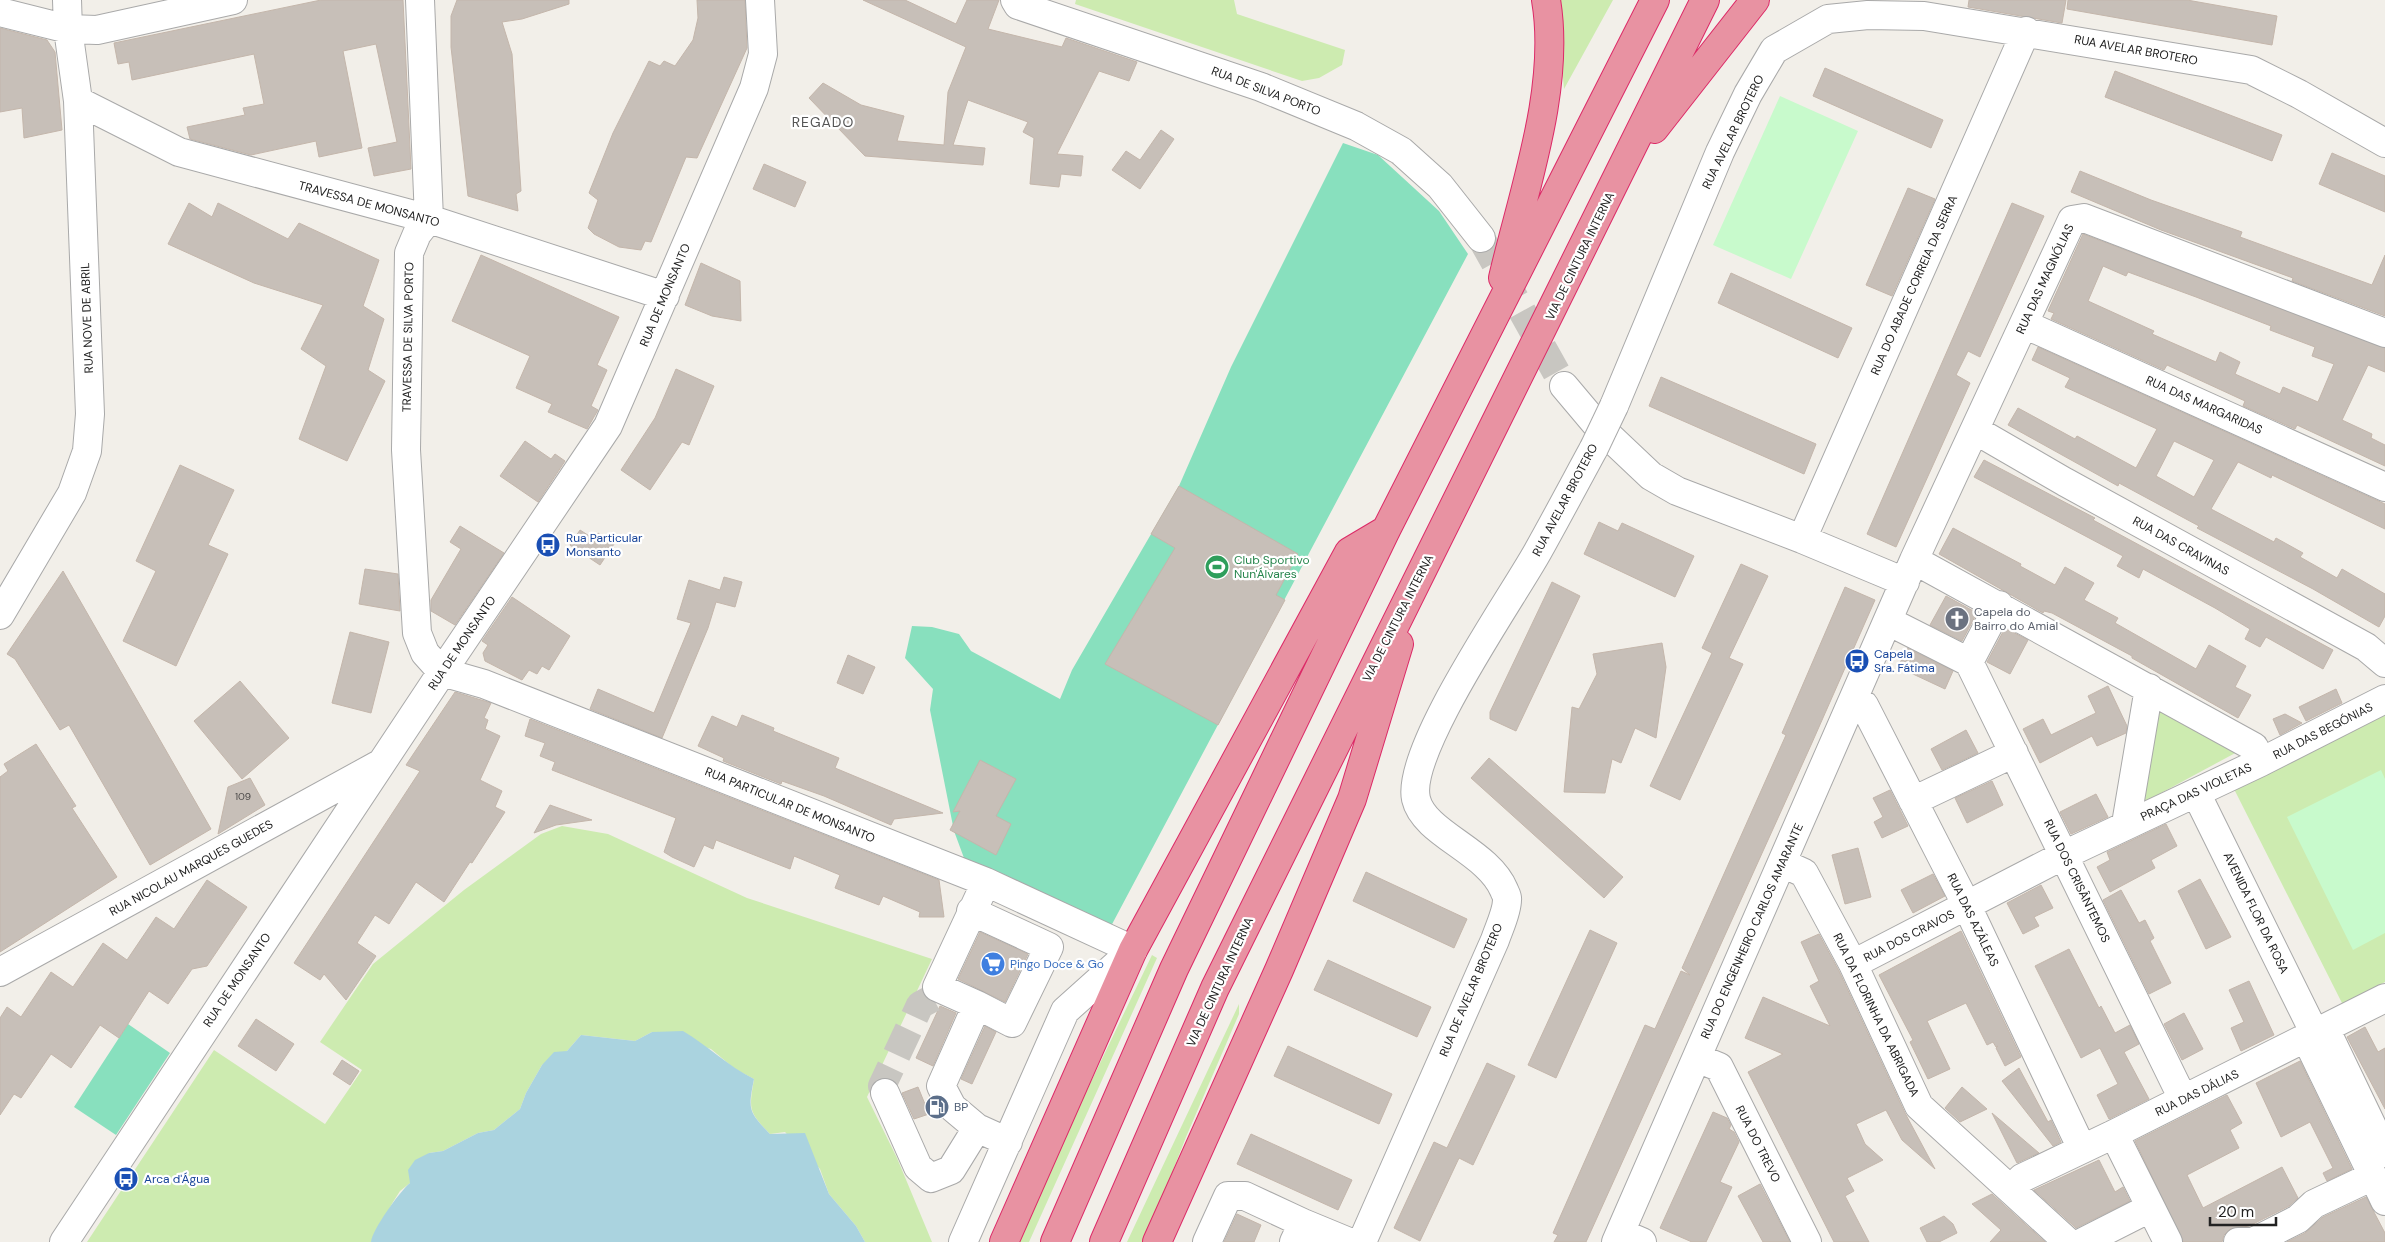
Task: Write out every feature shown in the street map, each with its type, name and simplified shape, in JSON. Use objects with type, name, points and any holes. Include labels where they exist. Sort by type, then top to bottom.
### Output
[{"type":"highway","points":[[1492,326],[1542,124],[1551,29],[1546,0]]},
{"type":"highway","points":[[1055,1242],[1174,970],[1386,530],[1492,326],[1655,0]]},
{"type":"highway","name":"VIA DE CINTURA INTERNA","points":[[1104,1242],[1215,988],[1626,163],[1705,0]]},
{"type":"highway","points":[[1626,163],[1693,82],[1755,0]]},
{"type":"highway","points":[[1004,1242],[1133,950],[1349,552],[1386,530]]},
{"type":"highway","points":[[1157,1242],[1279,970],[1352,799],[1418,579]]},
{"type":"street","name":"RUA NOVE DE ABRIL","points":[[0,615],[72,493],[88,451],[90,414],[78,100],[68,29],[67,0]]},
{"type":"street","points":[[0,12],[68,29],[97,30],[233,0]]},
{"type":"street","points":[[420,0],[429,219]]},
{"type":"street","name":"RUA DE MONSANTO","points":[[64,1242],[442,672],[608,426],[754,88],[763,54],[760,0]]},
{"type":"street","name":"RUA DE SILVA PORTO","points":[[1015,0],[1018,5],[1261,87],[1356,126],[1402,151],[1440,186],[1482,238]]},
{"type":"street","name":"RUA AVELAR BROTERO","points":[[1433,735],[1488,631],[1538,553],[1594,448],[1614,406],[1720,152],[1748,94],[1774,50],[1828,19],[1868,15],[1924,16],[2026,31],[2250,70],[2299,94],[2385,143]]},
{"type":"street","name":"RUA DO ABADE CORREIA DA SERRA","points":[[1802,539],[2026,31]]},
{"type":"street","name":"TRAVESSA DE MONSANTO","points":[[78,100],[179,152],[429,219],[665,296]]},
{"type":"street","name":"RUA DAS MAGNÓLIAS","points":[[1888,621],[2072,220],[2084,218],[2385,333]]},
{"type":"street","name":"TRAVESSA DE SILVA PORTO","points":[[429,219],[417,234],[409,252],[406,450],[417,633],[425,653],[442,672]]},
{"type":"street","name":"RUA DAS MARGARIDAS","points":[[2024,324],[2385,487]]},
{"type":"street","points":[[1564,386],[1596,424],[1651,476],[1677,491],[1802,539],[1910,571],[1999,605],[2149,688]]},
{"type":"street","name":"RUA DAS CRAVINAS","points":[[1975,430],[2065,482],[2366,647],[2385,663]]},
{"type":"street","points":[[1888,621],[1969,662],[1999,605]]},
{"type":"street","name":"RUA DO ENGENHEIRO CARLOS AMARANTE","points":[[1626,1239],[1697,1058],[1888,621]]},
{"type":"street","name":"RUA DOS CRISÂNTEMOS","points":[[1969,662],[2183,1099]]},
{"type":"street","name":"RUA PARTICULAR DE MONSANTO","points":[[442,672],[484,684],[986,882],[1133,950]]},
{"type":"street","name":"PRAÇA DAS VIOLETAS","points":[[2149,688],[2254,747],[2261,762],[2126,824],[2149,688]]},
{"type":"street","name":"RUA DAS BEGÓNIAS","points":[[2261,762],[2385,699]]},
{"type":"street","name":"RUA DAS AZÁLEAS","points":[[1853,700],[1864,705],[1914,801],[1967,906],[2082,1149]]},
{"type":"street","name":"RUA DE AVELAR BROTERO","points":[[1362,1242],[1495,940],[1508,899],[1499,877],[1478,857],[1449,838],[1428,820],[1416,800],[1416,778],[1433,735]]},
{"type":"street","points":[[1914,801],[2014,753]]},
{"type":"street","name":"RUA NICOLAU MARQUES GUEDES","points":[[0,972],[382,763]]},
{"type":"street","name":"AVENIDA FLOR DA ROSA","points":[[2186,797],[2310,1036],[2372,1150],[2385,1201]]},
{"type":"street","name":"RUA DOS CRAVOS","points":[[1853,964],[2126,824]]},
{"type":"street","name":"RUA DA FLORINHA DA ABRIGADA","points":[[1782,863],[1804,873],[1853,964],[1919,1106],[2068,1242]]},
{"type":"street","points":[[971,911],[1049,947],[1012,1023],[977,1006],[935,992],[971,911],[986,882]]},
{"type":"street","points":[[963,1242],[1065,1011],[1133,950]]},
{"type":"street","name":"RUA DAS DÁLIAS","points":[[2011,1189],[2022,1178],[2385,998]]},
{"type":"street","points":[[977,1006],[940,1086],[952,1107],[977,1128],[1008,1142]]},
{"type":"street","name":"RUA DO TREVO","points":[[1697,1058],[1719,1067],[1807,1242]]},
{"type":"street","points":[[885,1093],[918,1167],[931,1178],[951,1170],[977,1128]]},
{"type":"street","points":[[2114,1134],[2168,1242]]},
{"type":"street","points":[[2238,1242],[2253,1242],[2298,1219],[2372,1150]]},
{"type":"street","points":[[1206,1242],[1228,1196],[1245,1196],[1298,1232],[1349,1242]]},
{"type":"street","points":[[2084,1242],[2150,1208]]},
{"type":"green space","points":[[1076,0],[1234,0],[1237,14],[1345,50],[1342,65],[1319,78],[1302,81],[1075,4]]},
{"type":"green space","points":[[1556,0],[1613,0],[1564,89]]},
{"type":"green space","points":[[1780,96],[1858,131],[1791,279],[1713,245]]},
{"type":"green space","name":"Club Sportivo Nun'Álvares","points":[[1343,143],[1378,155],[1439,211],[1468,254],[1110,928],[964,858],[954,831],[930,710],[933,689],[905,658],[912,626],[932,627],[959,634],[971,651],[1060,699],[1072,670],[1179,486],[1231,367]]},
{"type":"green space","points":[[2156,705],[2239,751],[2137,806]]},
{"type":"green space","points":[[2385,713],[2385,982],[2343,1005],[2234,789]]},
{"type":"green space","points":[[2381,770],[2385,779],[2385,933],[2353,950],[2287,817]]},
{"type":"green space","points":[[562,826],[608,834],[747,898],[932,959],[867,1097],[897,1158],[932,1242],[865,1242],[856,1226],[829,1194],[820,1169],[785,1132],[770,1134],[754,1115],[751,1097],[754,1079],[735,1069],[711,1049],[652,1032],[635,1041],[581,1035],[567,1051],[542,1065],[526,1093],[520,1109],[494,1130],[478,1133],[443,1151],[429,1153],[410,1183],[400,1191],[371,1242],[87,1242],[214,1050],[325,1124],[362,1070],[320,1042],[373,964],[464,890],[541,834]]},
{"type":"green space","points":[[1152,955],[1157,958],[1029,1242],[1019,1242],[1077,1111]]},
{"type":"green space","points":[[1239,1004],[1239,1014],[1186,1137],[1145,1242],[1127,1242]]},
{"type":"green space","points":[[128,1024],[170,1053],[116,1135],[74,1107]]},
{"type":"water","points":[[683,1031],[735,1068],[754,1079],[751,1110],[757,1120],[770,1134],[805,1133],[829,1194],[856,1226],[865,1242],[371,1242],[376,1229],[387,1211],[410,1183],[408,1170],[415,1160],[429,1153],[443,1151],[478,1133],[494,1130],[520,1109],[526,1093],[542,1065],[554,1052],[567,1051],[581,1035],[635,1041],[652,1032]]},
{"type":"building","points":[[321,0],[403,0],[411,169],[374,176],[368,148],[397,142],[376,44],[343,51],[362,148],[319,157],[316,141],[251,155],[190,139],[187,127],[245,115],[243,108],[264,104],[254,54],[132,80],[129,62],[118,64],[114,43]]},
{"type":"building","points":[[457,0],[569,0],[569,4],[522,19],[502,22],[512,54],[521,191],[516,194],[518,211],[468,196],[451,47],[451,16]]},
{"type":"building","points":[[697,0],[745,0],[747,48],[697,158],[686,157],[651,242],[645,241],[641,250],[619,247],[594,234],[588,228],[598,200],[589,193],[613,133],[649,61],[660,66],[664,61],[675,66],[693,40],[698,18]]},
{"type":"building","points":[[863,0],[905,0],[956,24],[967,0],[999,0],[988,29],[1062,47],[1066,38],[1137,62],[1129,81],[1099,71],[1057,154],[1083,156],[1081,176],[1061,174],[1059,187],[1030,184],[1034,138],[1023,132],[1028,122],[968,100],[953,145],[985,148],[983,165],[865,156],[809,98],[823,83],[861,105],[904,116],[897,141],[944,145],[948,92],[966,47]]},
{"type":"building","points":[[1969,0],[2066,0],[2062,23],[1968,7]]},
{"type":"building","points":[[2068,0],[2187,0],[2277,16],[2272,45],[2067,9]]},
{"type":"building","points":[[0,28],[47,40],[55,52],[62,130],[24,138],[22,108],[0,112]]},
{"type":"building","points":[[1825,68],[1943,120],[1931,148],[1813,96]]},
{"type":"building","points":[[2115,71],[2282,135],[2272,161],[2105,97]]},
{"type":"building","points":[[1161,130],[1174,139],[1140,189],[1112,170],[1126,151],[1140,160]]},
{"type":"building","points":[[2332,153],[2385,176],[2385,212],[2319,184]]},
{"type":"building","points":[[764,164],[806,182],[795,207],[753,189]]},
{"type":"building","points":[[2080,171],[2151,200],[2242,232],[2240,237],[2372,285],[2385,255],[2385,316],[2292,281],[2293,278],[2161,230],[2071,192]]},
{"type":"building","points":[[1908,188],[1935,199],[1892,296],[1866,285]]},
{"type":"building","points":[[189,203],[212,217],[218,203],[288,239],[299,223],[379,260],[363,306],[384,319],[368,370],[385,381],[347,461],[299,439],[326,366],[301,349],[323,305],[254,283],[168,244]]},
{"type":"building","points":[[2012,203],[2044,216],[1980,357],[1968,351],[1956,375],[1970,383],[1896,547],[1867,534]]},
{"type":"building","points":[[2083,234],[2385,348],[2385,372],[2368,365],[2342,420],[2372,434],[2371,438],[2385,445],[2385,466],[2297,425],[2295,429],[2243,406],[2245,401],[2167,365],[2164,370],[2051,319],[2054,313],[2048,311]],"holes":[[[2103,266],[2126,276],[2128,272],[2196,297],[2271,326],[2270,330],[2315,347],[2312,356],[2334,364],[2318,402],[2283,387],[2280,394],[2235,374],[2240,362],[2220,352],[2216,362],[2152,334],[2154,331],[2088,301]]]},
{"type":"building","points":[[481,255],[619,317],[597,365],[607,370],[591,406],[598,410],[587,429],[548,412],[552,404],[516,388],[530,356],[452,321]]},
{"type":"building","points":[[701,263],[740,281],[741,321],[712,316],[685,305]]},
{"type":"building","points":[[1731,273],[1852,328],[1838,358],[1718,303]]},
{"type":"building","points":[[2038,347],[2385,504],[2385,529],[2272,475],[2271,478],[2238,462],[2211,509],[2274,542],[2276,538],[2303,553],[2300,557],[2337,578],[2342,569],[2385,594],[2385,616],[2379,627],[2313,589],[2197,528],[2199,526],[2119,483],[2118,486],[2008,425],[2018,408],[2075,439],[2077,436],[2136,468],[2157,429],[2065,387],[2070,378],[2032,360]],"holes":[[[2174,441],[2214,460],[2194,497],[2156,476]]]},
{"type":"building","points":[[676,369],[714,386],[689,445],[682,442],[650,490],[621,470],[655,418]]},
{"type":"building","points":[[1661,377],[1816,444],[1804,474],[1649,406]]},
{"type":"building","points":[[525,441],[551,459],[555,454],[565,461],[538,502],[500,476]]},
{"type":"building","points":[[1984,460],[2095,518],[2093,520],[2333,650],[2323,669],[2266,637],[2260,647],[2245,639],[2250,629],[2143,569],[2139,578],[2117,566],[2123,556],[1974,477]]},
{"type":"building","points":[[180,465],[234,490],[208,545],[228,554],[176,666],[123,641],[156,571],[136,561]]},
{"type":"building","points":[[1179,486],[1298,554],[1276,595],[1285,600],[1218,725],[1105,664],[1175,548],[1151,534]]},
{"type":"building","points":[[1599,522],[1618,531],[1622,523],[1694,556],[1675,597],[1584,554]]},
{"type":"building","points":[[460,526],[504,553],[455,625],[431,611],[431,600],[461,549],[450,542]]},
{"type":"building","points":[[1953,528],[2021,564],[2020,566],[2055,585],[2065,567],[2094,583],[2084,600],[2118,618],[2115,623],[2196,669],[2209,645],[2246,666],[2235,687],[2251,695],[2238,718],[2132,658],[2132,656],[2052,613],[2044,611],[2043,613],[1939,554]]},
{"type":"building","points":[[580,530],[594,539],[598,533],[614,544],[600,565],[570,545]]},
{"type":"building","points":[[1741,564],[1768,576],[1729,658],[1743,664],[1680,800],[1650,786],[1712,653],[1702,648]]},
{"type":"building","points":[[365,569],[398,574],[400,611],[359,604]]},
{"type":"building","points":[[63,571],[211,829],[150,865],[69,725],[60,730],[15,659],[7,654]]},
{"type":"building","points":[[724,577],[742,582],[735,607],[716,602],[708,628],[662,738],[590,709],[598,689],[654,713],[691,623],[677,619],[689,580],[720,590]]},
{"type":"building","points":[[1552,582],[1580,596],[1516,731],[1490,719],[1490,712]]},
{"type":"building","points":[[1845,587],[1875,600],[1811,745],[1586,1242],[1554,1242],[1558,1235],[1553,1233],[1645,1025],[1655,1029],[1681,971],[1690,975],[1682,968],[1786,735],[1782,733]]},
{"type":"building","name":"Capela do Bairro do Amial","points":[[1946,596],[1977,613],[1962,641],[1930,625]]},
{"type":"building","points":[[512,597],[570,636],[549,670],[542,666],[537,674],[529,670],[522,680],[485,661],[483,653],[488,645],[482,641]]},
{"type":"building","points":[[2005,628],[2028,640],[2010,674],[1987,662]]},
{"type":"building","points":[[350,632],[389,642],[371,713],[332,703]]},
{"type":"building","points":[[1662,643],[1666,667],[1656,738],[1635,728],[1621,763],[1612,759],[1605,793],[1564,792],[1572,707],[1579,709],[1597,674],[1593,654]]},
{"type":"building","points":[[1907,648],[1953,671],[1945,689],[1898,667]]},
{"type":"building","points":[[848,655],[875,667],[863,694],[837,683]]},
{"type":"building","points":[[240,681],[289,738],[242,779],[194,721]]},
{"type":"building","points":[[2108,686],[2127,726],[2126,733],[2097,746],[2092,736],[2040,763],[2023,729],[2043,719],[2051,735],[2096,713],[2088,696]]},
{"type":"building","points":[[2336,689],[2342,703],[2306,721],[2299,707]]},
{"type":"building","points":[[455,692],[491,703],[484,718],[488,720],[485,729],[500,736],[480,780],[502,791],[495,807],[505,812],[444,902],[416,882],[389,924],[375,915],[357,943],[376,956],[346,1000],[324,974],[320,980],[294,963],[420,771],[406,765]]},
{"type":"building","points":[[2285,714],[2302,723],[2280,735],[2273,719]]},
{"type":"building","points":[[742,715],[774,728],[773,731],[839,758],[835,768],[943,813],[894,819],[891,825],[824,796],[782,781],[781,784],[723,761],[724,758],[698,746],[712,716],[737,727]]},
{"type":"building","points":[[530,719],[939,880],[944,917],[919,917],[920,912],[883,896],[879,905],[835,888],[840,875],[794,856],[790,869],[716,840],[713,849],[704,845],[694,867],[672,857],[664,852],[676,818],[552,770],[555,762],[540,756],[545,743],[525,736]]},
{"type":"building","points":[[1966,730],[1978,753],[1942,770],[1931,749]]},
{"type":"building","points":[[36,744],[76,806],[72,808],[117,877],[0,952],[0,777],[8,771],[4,764]]},
{"type":"building","points":[[1489,758],[1623,877],[1604,898],[1471,778]]},
{"type":"building","points":[[980,760],[1016,779],[996,816],[1011,824],[996,855],[950,830],[960,811],[953,812]]},
{"type":"building","points":[[250,778],[265,805],[218,834],[228,787]]},
{"type":"building","points":[[1992,781],[2003,805],[1967,823],[1955,798]]},
{"type":"building","points":[[1890,790],[1908,826],[1882,838],[1874,822],[1883,817],[1873,798]]},
{"type":"building","points":[[2096,794],[2108,817],[2071,834],[2060,812]]},
{"type":"building","points":[[550,805],[592,820],[556,825],[534,833]]},
{"type":"building","points":[[2166,824],[2177,846],[2151,860],[2155,868],[2110,892],[2097,867],[2110,860],[2107,852]]},
{"type":"building","points":[[1858,848],[1871,897],[1845,904],[1832,855]]},
{"type":"building","points":[[1366,872],[1467,919],[1454,948],[1353,901]]},
{"type":"building","points":[[1933,874],[1945,896],[1913,913],[1901,890]]},
{"type":"building","points":[[2200,879],[2231,937],[2206,949],[2178,891]]},
{"type":"building","points":[[207,880],[247,907],[207,966],[192,969],[168,1004],[149,991],[119,1038],[100,1025],[71,1068],[51,1054],[21,1098],[14,1094],[0,1115],[0,1018],[7,1007],[21,1017],[51,972],[73,987],[103,943],[127,960],[156,917],[174,929]]},
{"type":"building","points":[[2041,885],[2053,908],[2034,917],[2039,926],[2023,934],[2007,903]]},
{"type":"building","points":[[2121,890],[2139,923],[2145,920],[2154,938],[2150,941],[2171,983],[2149,994],[2103,900]]},
{"type":"building","points":[[1590,930],[1617,943],[1556,1078],[1528,1065]]},
{"type":"building","points":[[1961,931],[2021,1057],[2005,1066],[1996,1048],[1998,1046],[1996,1047],[1993,1042],[1987,1045],[1966,1003],[1927,1021],[1950,1069],[1928,1079],[1910,1042],[1913,1040],[1879,975]]},
{"type":"building","name":"Pingo Doce & Go","points":[[980,932],[1028,954],[1005,1002],[958,979]]},
{"type":"building","points":[[1819,934],[1839,971],[1905,1113],[1935,1169],[1902,1140],[1886,1110],[1856,1124],[1865,1144],[1883,1160],[1847,1178],[1854,1191],[1845,1196],[1869,1242],[1834,1242],[1748,1072],[1783,1054],[1745,1038],[1763,997],[1830,1026],[1810,986],[1819,981],[1801,942]]},
{"type":"building","points":[[2069,949],[2099,1008],[2101,1006],[2115,1033],[2130,1025],[2139,1044],[2124,1052],[2149,1099],[2109,1119],[2097,1095],[2118,1084],[2100,1048],[2081,1058],[2035,966]]},
{"type":"building","points":[[1328,960],[1431,1007],[1417,1037],[1314,990]]},
{"type":"building","points":[[2249,981],[2274,1035],[2241,1051],[2231,1028],[2244,1022],[2229,990]]},
{"type":"building","points":[[940,1006],[956,1013],[933,1066],[916,1058]]},
{"type":"building","points":[[2184,1013],[2203,1049],[2182,1060],[2164,1024]]},
{"type":"building","points":[[256,1019],[294,1044],[276,1071],[238,1046]]},
{"type":"building","points":[[985,1026],[996,1032],[972,1084],[961,1079]]},
{"type":"building","points":[[2365,1027],[2378,1052],[2385,1048],[2385,1109],[2347,1037]]},
{"type":"building","points":[[1288,1046],[1392,1094],[1379,1124],[1274,1076]]},
{"type":"building","points":[[342,1060],[359,1071],[350,1085],[333,1074]]},
{"type":"building","points":[[2300,1061],[2352,1169],[2327,1181],[2323,1173],[2333,1168],[2310,1122],[2281,1137],[2256,1083]]},
{"type":"building","points":[[1487,1063],[1515,1076],[1473,1165],[1459,1158],[1420,1241],[1394,1228],[1434,1142],[1447,1148]]},
{"type":"building","points":[[2019,1068],[2048,1122],[2051,1120],[2061,1142],[2053,1146],[2002,1081]]},
{"type":"building","points":[[918,1087],[929,1114],[914,1119],[902,1093]]},
{"type":"building","points":[[1962,1087],[1987,1109],[1960,1122],[1945,1108]]},
{"type":"building","points":[[2227,1095],[2242,1123],[2230,1130],[2239,1148],[2187,1175],[2203,1208],[2282,1167],[2298,1198],[2289,1206],[2249,1226],[2230,1229],[2224,1235],[2222,1242],[2183,1242],[2135,1141]]},
{"type":"building","points":[[1713,1112],[1727,1118],[1731,1125],[1729,1129],[1734,1132],[1739,1142],[1720,1182],[1732,1187],[1706,1242],[1692,1242],[1660,1228]]},
{"type":"building","points":[[1992,1113],[2039,1153],[2017,1163]]},
{"type":"building","points":[[1251,1134],[1352,1180],[1338,1210],[1237,1164]]},
{"type":"building","points":[[2099,1160],[2115,1192],[2123,1187],[2130,1201],[2076,1228],[2034,1190]]},
{"type":"building","points":[[1760,1184],[1790,1242],[1763,1242],[1738,1196]]},
{"type":"building","points":[[1992,1194],[2045,1242],[1990,1242],[2001,1230],[1972,1204]]},
{"type":"building","points":[[2366,1197],[2385,1233],[2385,1242],[2287,1242],[2305,1233],[2323,1217]]},
{"type":"building","points":[[1237,1214],[1261,1225],[1254,1242],[1224,1242]]},
{"type":"building","points":[[1944,1216],[1953,1224],[1957,1233],[1939,1242],[1927,1242],[1920,1228]]},
{"type":"tunnel","points":[[1481,238],[1564,386]]},
{"type":"tunnel","points":[[885,1093],[882,1086],[920,1005],[933,998]]},
{"type":"place","name":"Rua Particular Monsanto","points":[[548,545]]},
{"type":"place","name":"Club Sportivo Nun'Álvares","points":[[1217,567]]},
{"type":"place","name":"Capela do Bairro do Amial","points":[[1957,619]]},
{"type":"place","name":"Capela Sra. Fátima","points":[[1857,661]]},
{"type":"place","name":"Pingo Doce & Go","points":[[993,964]]},
{"type":"place","name":"BP","points":[[937,1107]]},
{"type":"place","name":"Arca d'Água","points":[[126,1179]]},
{"type":"district","name":"REGADO","points":[[823,122]]}]
